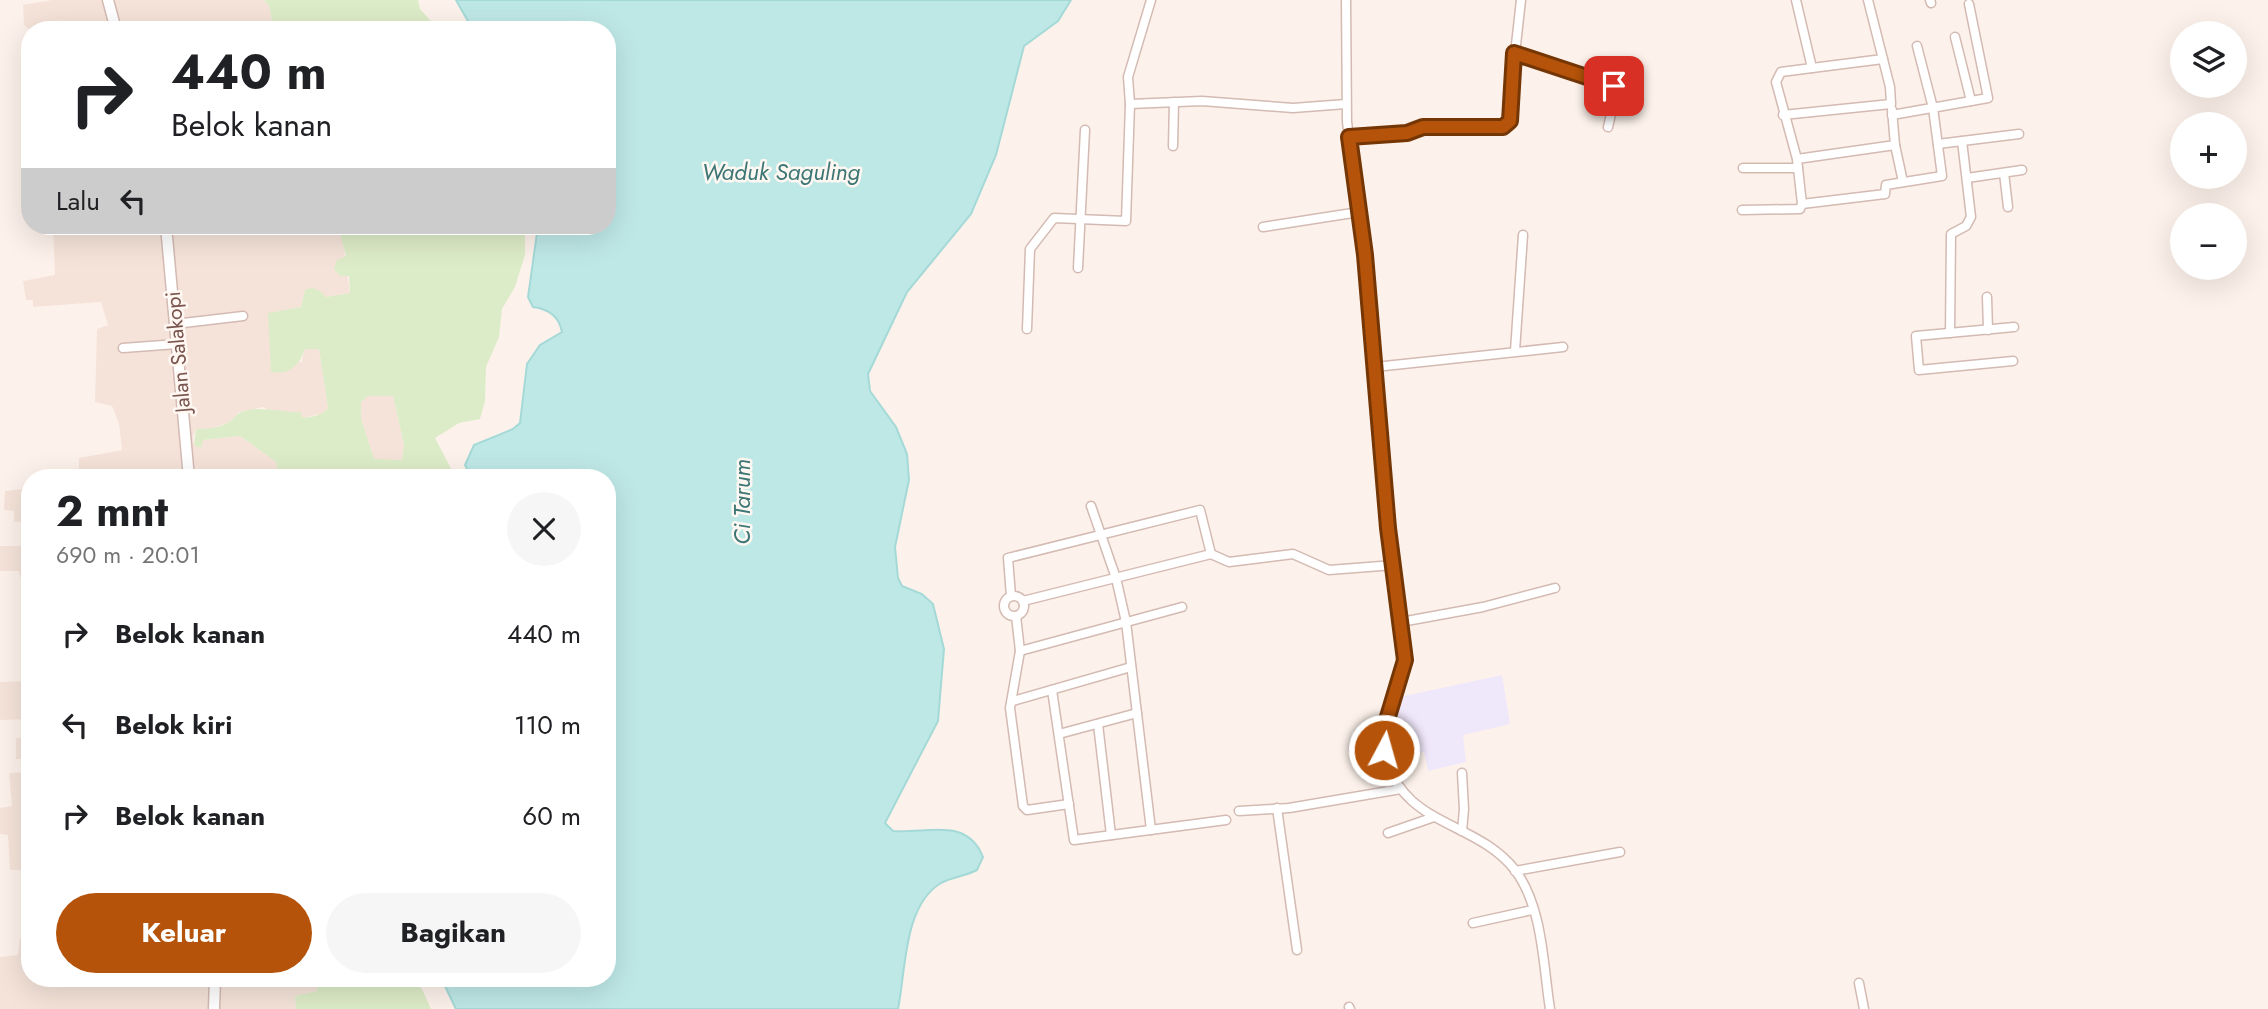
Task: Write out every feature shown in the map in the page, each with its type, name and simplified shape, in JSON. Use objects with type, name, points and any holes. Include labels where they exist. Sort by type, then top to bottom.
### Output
[{"type":"street","points":[[108,0],[114,21]]},
{"type":"street","points":[[1027,329],[1030,249],[1054,218],[1126,221],[1130,104],[1128,77],[1152,0]]},
{"type":"street","points":[[1346,0],[1346,104],[1404,666],[1383,734],[1386,755],[1401,789],[1417,807],[1496,852],[1515,871],[1532,910],[1539,935],[1550,1009]]},
{"type":"street","points":[[1349,137],[1407,133],[1423,127],[1503,127],[1510,121],[1514,53],[1521,0]]},
{"type":"street","points":[[1796,0],[1812,68]]},
{"type":"street","points":[[1868,0],[1883,59],[1903,182]]},
{"type":"street","points":[[1892,115],[1988,98],[1969,4]]},
{"type":"street","points":[[1955,37],[1971,101]]},
{"type":"street","points":[[1802,204],[1885,194],[1886,185],[1942,176],[1933,108],[1917,46]]},
{"type":"street","points":[[1514,53],[1614,86],[1617,91],[1608,127]]},
{"type":"street","points":[[1742,210],[1800,209],[1802,204],[1798,164],[1776,82],[1779,74],[1883,59]]},
{"type":"street","points":[[1130,104],[1174,102],[1293,108],[1346,104]]},
{"type":"street","points":[[1173,146],[1174,102]]},
{"type":"street","points":[[1783,115],[1891,104]]},
{"type":"street","points":[[1078,268],[1085,130]]},
{"type":"street","points":[[1938,144],[2019,134]]},
{"type":"street","points":[[1950,333],[1951,234],[1966,226],[1971,217],[1962,141]]},
{"type":"street","points":[[1743,168],[1798,164],[1895,145]]},
{"type":"street","points":[[1966,178],[2022,170]]},
{"type":"street","points":[[2004,173],[2008,207]]},
{"type":"street","points":[[1263,227],[1359,212]]},
{"type":"street","name":"Jalan Salakopi","points":[[167,235],[188,469]]},
{"type":"street","points":[[1515,351],[1523,235]]},
{"type":"street","points":[[1987,297],[1988,330]]},
{"type":"street","points":[[175,324],[243,316]]},
{"type":"street","points":[[2013,361],[1919,370],[1916,336],[2014,327]]},
{"type":"street","points":[[123,348],[177,344]]},
{"type":"street","points":[[1375,367],[1563,347]]},
{"type":"street","points":[[1091,506],[1116,578],[1126,622],[1151,830]]},
{"type":"street","points":[[1023,601],[1024,609],[1016,616],[1009,615],[1003,606],[1011,596],[1007,558],[1200,510],[1211,554]]},
{"type":"street","points":[[1011,596],[1023,601],[1211,554],[1229,562],[1293,554],[1329,570],[1394,565]]},
{"type":"street","points":[[1401,622],[1483,607],[1555,588]]},
{"type":"street","points":[[1020,651],[1182,607]]},
{"type":"street","points":[[1016,616],[1020,651],[1010,708],[1023,806],[1027,810],[1069,804]]},
{"type":"street","points":[[1013,701],[1131,667]]},
{"type":"street","points":[[1052,690],[1074,840],[1226,820]]},
{"type":"street","points":[[1059,734],[1137,713]]},
{"type":"street","points":[[1098,724],[1111,835]]},
{"type":"street","points":[[1462,773],[1465,809],[1462,831]]},
{"type":"street","points":[[1239,811],[1277,808],[1401,789]]},
{"type":"street","points":[[1277,808],[1297,950]]},
{"type":"street","points":[[1388,833],[1434,817]]},
{"type":"street","points":[[1515,871],[1620,852]]},
{"type":"street","points":[[1473,923],[1532,910]]},
{"type":"street","points":[[1859,983],[1864,1009]]},
{"type":"street","points":[[214,1009],[215,987]]},
{"type":"shaded area","points":[[52,0],[264,0],[269,6],[272,21],[24,21],[23,5]]},
{"type":"shaded area","points":[[53,235],[342,235],[350,293],[326,297],[305,290],[301,307],[268,314],[301,363],[305,349],[319,349],[328,408],[323,414],[302,417],[301,412],[272,412],[263,407],[239,412],[230,422],[210,429],[196,429],[194,445],[203,440],[240,436],[276,462],[277,469],[79,469],[79,458],[122,450],[119,424],[112,406],[95,402],[97,329],[108,325],[101,302],[33,307],[33,300],[26,300],[23,281],[55,275]]},
{"type":"shaded area","points":[[368,396],[393,396],[404,445],[402,460],[374,460],[361,418],[361,401]]},
{"type":"shaded area","points":[[21,489],[21,522],[14,522],[14,511],[4,510],[5,491]]},
{"type":"shaded area","points":[[0,546],[21,546],[21,577],[19,571],[0,571]]},
{"type":"shaded area","points":[[1502,675],[1510,724],[1463,735],[1466,762],[1428,771],[1424,752],[1390,757],[1395,698]]},
{"type":"shaded area","points":[[21,681],[21,719],[0,720],[0,682]]},
{"type":"shaded area","points":[[16,738],[21,738],[21,759],[16,759]]},
{"type":"shaded area","points":[[21,772],[21,870],[10,870],[8,835],[0,834],[0,808],[12,806],[9,773]]},
{"type":"shaded area","points":[[20,938],[21,987],[317,987],[317,991],[295,996],[296,1009],[0,1009],[0,957],[18,955]]},
{"type":"green space","points":[[264,0],[418,0],[420,9],[431,21],[272,21],[269,6]]},
{"type":"green space","points":[[340,235],[525,235],[525,255],[515,287],[502,309],[499,337],[486,367],[485,401],[480,419],[459,423],[435,438],[451,469],[277,469],[276,462],[240,436],[203,440],[201,448],[194,445],[196,429],[221,426],[248,410],[301,412],[302,417],[306,417],[320,414],[328,408],[319,349],[305,349],[297,365],[289,371],[271,372],[268,313],[301,307],[305,290],[312,288],[326,297],[350,293],[349,276],[340,276],[334,269],[336,261],[346,256]],"holes":[[[368,396],[393,396],[404,445],[402,460],[374,459],[361,418],[361,402]]]},
{"type":"green space","points":[[317,987],[420,987],[431,1009],[296,1009],[295,996],[317,991]]},
{"type":"water","name":"Waduk Saguling","points":[[456,0],[1071,0],[1058,21],[1024,46],[996,155],[971,214],[907,292],[868,374],[870,391],[896,427],[907,454],[909,480],[895,547],[898,578],[902,586],[922,594],[933,604],[944,649],[938,721],[885,823],[893,831],[956,832],[967,836],[976,844],[983,857],[977,870],[941,883],[919,907],[908,940],[898,1009],[456,1009],[445,987],[616,987],[616,469],[467,469],[465,465],[474,445],[513,429],[520,423],[527,364],[540,345],[562,332],[556,318],[533,307],[528,297],[537,235],[616,235],[616,21],[468,21]]},
{"type":"route","points":[[1384,750],[1384,730],[1405,660],[1388,528],[1365,255],[1349,137],[1407,133],[1423,127],[1496,129],[1507,125],[1510,121],[1514,53],[1614,86]]},
{"type":"water label","name":"Ci Tarum","points":[[742,502]]}]
